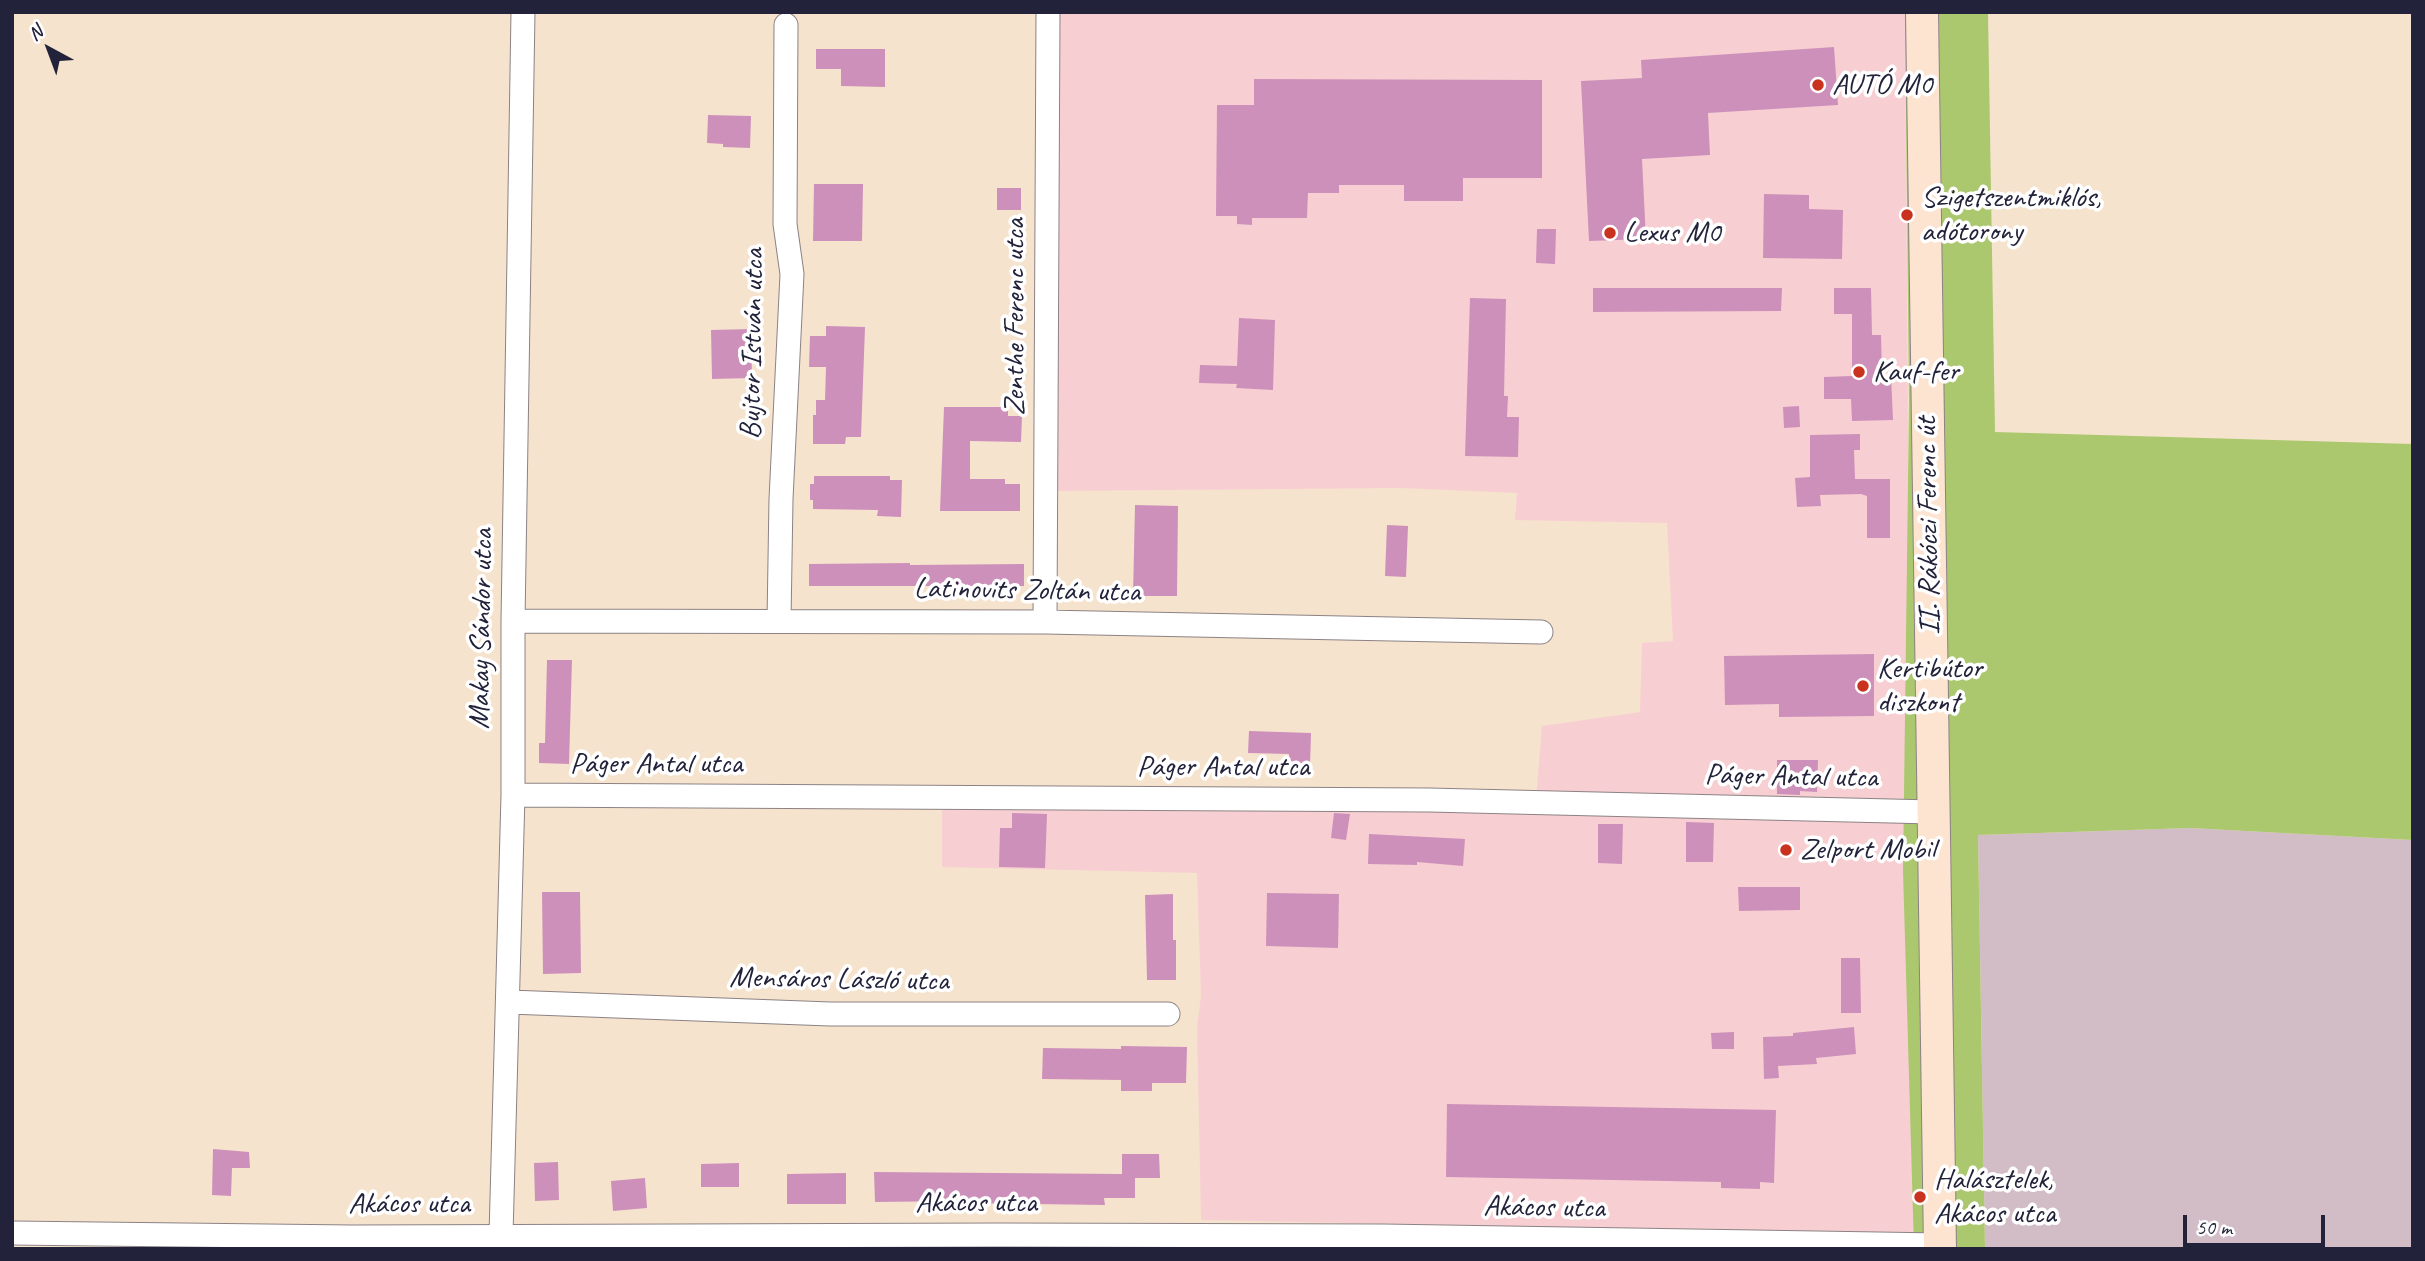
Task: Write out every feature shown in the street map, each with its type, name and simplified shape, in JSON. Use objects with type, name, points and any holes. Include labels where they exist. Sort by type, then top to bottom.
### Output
[{"type":"main road","name":"II. Rákóczi Ferenc út","points":[[1922,12],[1940,1247]]},
{"type":"street","name":"Zenthe Ferenc utca","points":[[1045,622],[1048,12]]},
{"type":"street","name":"Makay Sándor utca","points":[[501,1235],[513,795],[513,621],[523,17]]},
{"type":"street","name":"Bujtor István utca","points":[[779,621],[781,499],[792,274],[785,224],[786,25]]},
{"type":"street","name":"Latinovits Zoltán utca","points":[[513,621],[1045,622],[1541,632]]},
{"type":"street","name":"Páger Antal utca","points":[[513,795],[1415,800],[1933,812]]},
{"type":"street","name":"Mensáros László utca","points":[[509,1002],[830,1014],[1168,1014]]},
{"type":"street","name":"Akácos utca","points":[[12,1233],[84,1241],[352,1243],[501,1235],[686,1242],[1940,1247]]},
{"type":"shaded area","points":[[1056,12],[1905,12],[1914,1249],[1494,1249],[1494,1226],[1201,1220],[1197,1028],[1201,996],[1197,873],[942,867],[942,788],[1536,799],[1542,726],[1640,712],[1642,643],[1673,641],[1667,523],[1515,520],[1517,493],[1400,488],[1058,491]]},
{"type":"shaded area","points":[[2190,828],[2413,840],[2413,1249],[1985,1249],[1978,835]]},
{"type":"green space","points":[[1905,12],[1988,12],[1995,432],[2413,444],[2413,840],[2190,828],[1978,835],[1985,1249],[1914,1249],[1903,871],[1909,403]]},
{"type":"green space","points":[[698,1242],[1013,1248],[1171,1247],[1171,1249],[698,1249]]},
{"type":"building","points":[[1834,47],[1838,105],[1708,113],[1710,155],[1642,159],[1646,239],[1589,241],[1581,81],[1642,78],[1641,60]]},
{"type":"building","points":[[816,49],[885,49],[885,87],[841,86],[841,69],[816,69]]},
{"type":"building","points":[[1254,79],[1542,80],[1542,178],[1463,178],[1463,201],[1404,201],[1404,185],[1339,185],[1339,193],[1308,193],[1307,218],[1252,218],[1252,225],[1237,224],[1237,216],[1216,216],[1217,105],[1254,105]]},
{"type":"building","points":[[708,115],[751,116],[750,148],[723,147],[723,144],[707,143]]},
{"type":"building","points":[[814,184],[863,184],[862,241],[813,241]]},
{"type":"building","points":[[997,188],[1021,188],[1021,210],[997,210]]},
{"type":"building","points":[[1764,194],[1809,195],[1809,209],[1843,210],[1842,259],[1763,258]]},
{"type":"building","points":[[1537,229],[1556,229],[1555,264],[1536,263]]},
{"type":"building","points":[[1593,288],[1782,288],[1781,311],[1593,312]]},
{"type":"building","points":[[1834,288],[1871,288],[1872,335],[1881,335],[1882,376],[1891,375],[1893,420],[1852,421],[1851,399],[1824,399],[1824,377],[1852,376],[1852,314],[1834,314]]},
{"type":"building","points":[[1470,298],[1506,299],[1504,396],[1508,396],[1507,417],[1519,417],[1518,457],[1465,456]]},
{"type":"building","points":[[1239,318],[1275,320],[1273,390],[1236,388],[1237,384],[1199,383],[1200,365],[1237,366]]},
{"type":"building","points":[[826,326],[865,327],[861,437],[846,437],[845,444],[813,444],[813,415],[816,415],[816,400],[825,400],[826,367],[809,367],[810,336],[826,336]]},
{"type":"building","points":[[751,329],[752,378],[712,379],[711,330]]},
{"type":"building","points":[[1799,406],[1800,427],[1784,428],[1783,407]]},
{"type":"building","points":[[944,407],[1008,407],[1008,416],[1022,416],[1021,442],[970,441],[970,479],[1005,479],[1005,484],[1020,484],[1020,511],[940,511]]},
{"type":"building","points":[[1860,434],[1860,450],[1854,450],[1855,479],[1890,479],[1890,538],[1867,538],[1867,496],[1861,494],[1820,495],[1821,506],[1797,507],[1795,478],[1810,477],[1810,435]]},
{"type":"building","points":[[814,476],[890,476],[890,480],[902,480],[901,517],[877,516],[878,510],[813,509],[810,484],[814,484]]},
{"type":"building","points":[[1135,505],[1178,506],[1177,596],[1133,596]]},
{"type":"building","points":[[1387,525],[1408,526],[1406,577],[1385,576]]},
{"type":"building","points":[[809,564],[1024,564],[1024,586],[809,586]]},
{"type":"building","points":[[1874,654],[1874,716],[1779,717],[1779,704],[1725,705],[1724,656]]},
{"type":"building","points":[[547,660],[572,660],[569,764],[539,763],[539,743],[545,743]]},
{"type":"building","points":[[1249,731],[1311,733],[1310,766],[1289,765],[1289,754],[1248,753]]},
{"type":"building","points":[[1777,760],[1818,760],[1817,792],[1800,791],[1800,795],[1777,794]]},
{"type":"building","points":[[1012,813],[1047,814],[1045,868],[999,867],[1000,828],[1012,828]]},
{"type":"building","points":[[1334,813],[1350,814],[1346,840],[1331,838]]},
{"type":"building","points":[[1686,822],[1714,823],[1713,862],[1686,862]]},
{"type":"building","points":[[1598,824],[1623,824],[1622,864],[1598,863]]},
{"type":"building","points":[[1369,834],[1465,839],[1463,866],[1417,862],[1417,865],[1368,864]]},
{"type":"building","points":[[1738,887],[1800,887],[1800,910],[1739,911]]},
{"type":"building","points":[[542,892],[580,892],[581,973],[543,974]]},
{"type":"building","points":[[1267,893],[1339,894],[1338,948],[1266,946]]},
{"type":"building","points":[[1173,894],[1176,980],[1147,980],[1145,895]]},
{"type":"building","points":[[1841,958],[1860,958],[1861,1013],[1841,1013]]},
{"type":"building","points":[[1854,1027],[1856,1054],[1816,1058],[1817,1064],[1778,1066],[1779,1078],[1764,1079],[1763,1037],[1793,1036],[1793,1033]]},
{"type":"building","points":[[1734,1032],[1734,1049],[1712,1049],[1711,1033]]},
{"type":"building","points":[[1121,1046],[1187,1047],[1186,1083],[1152,1083],[1152,1091],[1121,1091],[1121,1080],[1042,1079],[1043,1048],[1121,1049]]},
{"type":"building","points":[[1447,1104],[1776,1110],[1774,1183],[1760,1182],[1760,1189],[1721,1188],[1721,1182],[1446,1177]]},
{"type":"building","points":[[213,1149],[249,1152],[250,1168],[232,1168],[231,1196],[212,1195]]},
{"type":"building","points":[[1122,1154],[1159,1154],[1160,1178],[1135,1178],[1135,1198],[1104,1198],[1105,1205],[961,1201],[875,1202],[874,1172],[1122,1174]]},
{"type":"building","points":[[558,1162],[559,1200],[535,1201],[534,1163]]},
{"type":"building","points":[[739,1163],[739,1187],[701,1187],[701,1164]]},
{"type":"building","points":[[846,1173],[846,1204],[787,1204],[787,1174]]},
{"type":"building","points":[[645,1178],[647,1208],[613,1211],[611,1181]]},
{"type":"place","name":"AUTÓ M0","points":[[1818,85]]},
{"type":"place","name":"Szigetszentmiklós, adótorony","points":[[1907,215]]},
{"type":"place","name":"Lexus M0","points":[[1610,233]]},
{"type":"place","name":"Kauf-fer","points":[[1859,372]]},
{"type":"place","name":"Kertibútor diszkont","points":[[1863,686]]},
{"type":"place","name":"Zelport Mobil","points":[[1786,850]]},
{"type":"place","name":"Halásztelek, Akácos utca","points":[[1920,1197]]}]
